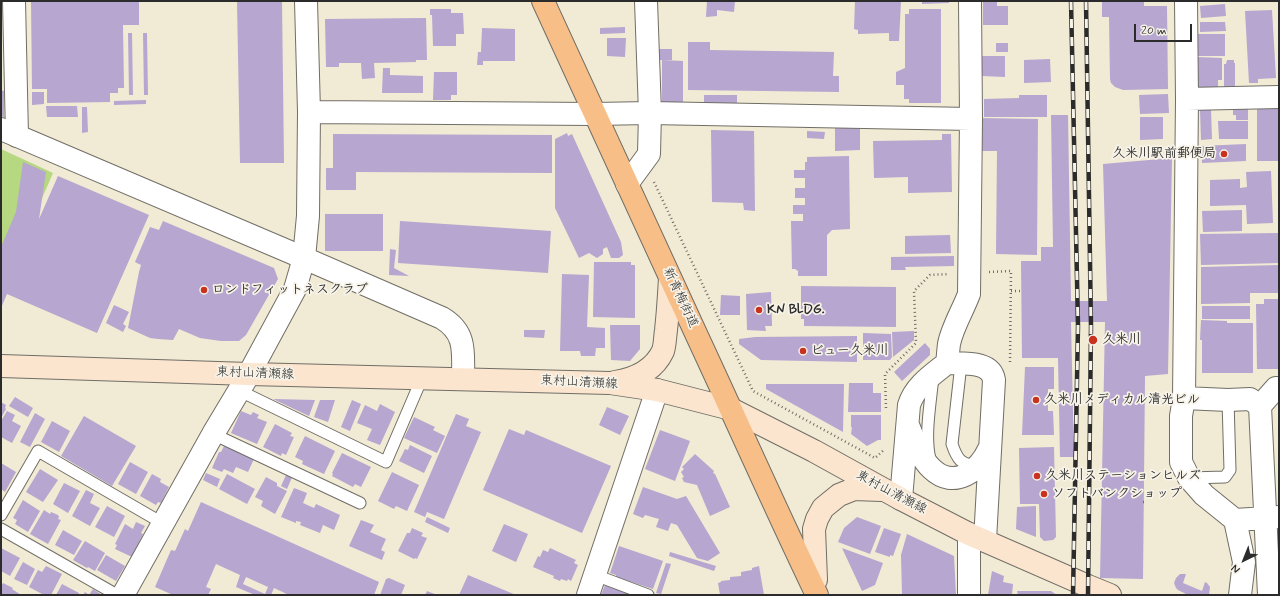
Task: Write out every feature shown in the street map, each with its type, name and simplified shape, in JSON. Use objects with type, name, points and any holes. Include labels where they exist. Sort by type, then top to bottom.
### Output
[{"type":"main road","name":"新青梅街道","points":[[543,1],[794,549],[817,591]]},
{"type":"main road","points":[[610,383],[627,380],[641,375],[658,359],[663,350],[670,278]]},
{"type":"main road","name":"東村山清瀬線","points":[[1,366],[244,382],[422,378],[610,383],[657,390],[731,409],[814,451],[893,495],[977,537],[1110,595]]},
{"type":"main road","points":[[817,591],[814,529],[822,508],[839,495],[854,489],[893,495]]},
{"type":"street","points":[[14,1],[9,133],[442,318],[450,323],[457,331],[461,339],[463,345],[463,379]]},
{"type":"street","points":[[123,595],[295,289],[304,258],[308,216],[309,112],[306,1]]},
{"type":"street","points":[[627,184],[649,154],[650,113],[646,1]]},
{"type":"street","points":[[947,367],[949,344],[954,328],[969,294],[971,119],[970,1]]},
{"type":"street","points":[[1186,1],[1187,99],[1184,398],[1181,416],[1181,462],[1189,478],[1204,495],[1235,520],[1244,562],[1240,595]]},
{"type":"street","points":[[1187,99],[1279,97]]},
{"type":"street","points":[[309,112],[650,113],[971,119]]},
{"type":"street","points":[[893,495],[908,424],[910,405],[916,390],[947,367],[982,366],[990,370],[994,380],[984,457],[977,537],[969,595]]},
{"type":"street","points":[[1269,595],[1272,518],[1260,406],[1276,388],[1279,388]]},
{"type":"street","points":[[592,585],[657,390]]},
{"type":"street","points":[[1184,398],[1228,400],[1250,399],[1260,406]]},
{"type":"street","points":[[908,424],[918,449],[932,469],[942,475],[955,478],[965,476],[984,457]]},
{"type":"street","points":[[1235,520],[1272,518]]},
{"type":"lane","points":[[947,367],[952,444],[955,455],[961,462],[969,466],[984,457]]},
{"type":"lane","points":[[932,469],[928,450],[947,367]]},
{"type":"lane","points":[[244,382],[386,462],[422,378]]},
{"type":"lane","points":[[1189,478],[1225,477],[1230,470],[1228,400]]},
{"type":"lane","points":[[214,434],[360,503]]},
{"type":"lane","points":[[1,515],[38,451],[164,524]]},
{"type":"lane","points":[[1,529],[117,595]]},
{"type":"lane","points":[[592,585],[648,595]]},
{"type":"path","points":[[644,161],[753,391],[875,458],[888,446]]},
{"type":"path","points":[[886,410],[885,374],[916,343],[914,291],[930,275],[1011,271],[1010,369]]},
{"type":"path","points":[[1011,290],[1021,291]]},
{"type":"green space","points":[[1,149],[53,173],[1,293]]},
{"type":"building","points":[[31,1],[139,1],[139,25],[123,25],[124,88],[118,88],[118,93],[110,93],[110,102],[47,103],[47,89],[32,89]]},
{"type":"building","points":[[237,1],[282,1],[284,163],[240,163]]},
{"type":"building","points":[[707,1],[735,1],[734,12],[717,10],[717,16],[706,17]]},
{"type":"building","points":[[855,1],[901,1],[899,41],[889,41],[889,33],[858,34],[858,30],[854,29]]},
{"type":"building","points":[[922,1],[949,1],[949,3],[922,4]]},
{"type":"building","points":[[983,1],[997,1],[997,6],[1008,6],[1008,25],[983,25]]},
{"type":"building","points":[[1102,1],[1144,1],[1144,6],[1167,6],[1168,89],[1123,90],[1115,87],[1111,83],[1109,17],[1102,17]]},
{"type":"building","points":[[1225,4],[1226,16],[1201,18],[1200,6]]},
{"type":"building","points":[[430,9],[451,9],[451,13],[463,13],[464,34],[456,34],[456,46],[433,46],[432,15],[430,15]]},
{"type":"building","points":[[909,9],[941,9],[941,103],[909,103],[909,99],[904,99],[904,85],[896,85],[896,72],[905,68],[905,14],[909,14]]},
{"type":"building","points":[[1272,10],[1276,78],[1258,79],[1258,83],[1249,83],[1245,11]]},
{"type":"building","points":[[426,18],[427,60],[416,60],[416,62],[374,63],[375,78],[362,79],[361,63],[339,63],[339,67],[326,67],[325,19]]},
{"type":"building","points":[[1200,22],[1225,22],[1226,31],[1200,32]]},
{"type":"building","points":[[625,27],[625,33],[600,34],[600,28]]},
{"type":"building","points":[[482,28],[515,29],[515,61],[483,61],[483,65],[477,65],[478,52],[481,52]]},
{"type":"building","points":[[128,33],[132,33],[133,95],[129,95]]},
{"type":"building","points":[[143,33],[147,33],[148,95],[144,95]]},
{"type":"building","points":[[1197,34],[1225,34],[1225,56],[1197,56]]},
{"type":"building","points":[[607,38],[626,38],[625,57],[607,56]]},
{"type":"building","points":[[688,42],[710,42],[710,50],[834,52],[833,76],[839,76],[839,92],[688,90]]},
{"type":"building","points":[[996,43],[1008,43],[1008,52],[996,52]]},
{"type":"building","points":[[659,49],[672,49],[672,60],[659,60]]},
{"type":"building","points":[[982,56],[1005,56],[1005,77],[982,76]]},
{"type":"building","points":[[1196,57],[1222,58],[1222,80],[1218,80],[1218,87],[1196,87]]},
{"type":"building","points":[[1050,59],[1051,82],[1024,83],[1024,60]]},
{"type":"building","points":[[662,60],[683,61],[683,103],[662,102]]},
{"type":"building","points":[[1227,60],[1234,60],[1235,63],[1235,87],[1224,87],[1224,64],[1226,64]]},
{"type":"building","points":[[383,68],[390,68],[390,75],[423,76],[423,93],[382,93]]},
{"type":"building","points":[[434,72],[457,72],[457,95],[451,95],[451,100],[433,100]]},
{"type":"building","points":[[1,90],[4,91],[4,117],[1,116]]},
{"type":"building","points":[[32,92],[44,92],[44,104],[32,105]]},
{"type":"building","points":[[1168,94],[1169,113],[1140,114],[1139,95]]},
{"type":"building","points":[[704,95],[737,95],[737,105],[704,104]]},
{"type":"building","points":[[1019,95],[1047,95],[1047,117],[984,117],[984,99],[1019,98]]},
{"type":"building","points":[[146,100],[146,104],[114,105],[114,101]]},
{"type":"building","points":[[1248,105],[1248,120],[1236,120],[1236,115],[1233,115],[1233,106]]},
{"type":"building","points":[[46,106],[77,106],[78,117],[47,117]]},
{"type":"building","points":[[82,107],[87,107],[88,132],[82,133]]},
{"type":"building","points":[[1257,108],[1279,108],[1279,161],[1257,161]]},
{"type":"building","points":[[1200,110],[1211,110],[1212,139],[1201,140]]},
{"type":"building","points":[[1051,115],[1068,115],[1071,301],[1107,301],[1103,164],[1172,158],[1168,374],[1145,376],[1143,579],[1100,578],[1105,322],[1071,322],[1074,457],[1060,457],[1058,358],[1022,358],[1021,261],[1041,261],[1041,247],[1053,247]]},
{"type":"building","points":[[1140,117],[1163,117],[1163,139],[1140,140]]},
{"type":"building","points":[[979,118],[1038,119],[1037,255],[996,254],[997,151],[979,151]]},
{"type":"building","points":[[1218,121],[1248,121],[1248,139],[1219,139]]},
{"type":"building","points":[[835,128],[860,128],[860,150],[835,151]]},
{"type":"building","points":[[711,130],[754,131],[755,211],[744,210],[743,203],[712,202]]},
{"type":"building","points":[[807,131],[825,132],[824,139],[807,138]]},
{"type":"building","points":[[567,133],[568,136],[572,134],[621,242],[623,255],[619,258],[611,258],[607,247],[603,249],[603,254],[597,258],[589,253],[579,258],[555,208],[555,139]]},
{"type":"building","points":[[333,134],[552,135],[552,173],[356,172],[356,190],[326,190],[326,168],[333,168]]},
{"type":"building","points":[[942,134],[951,134],[952,192],[908,193],[908,177],[874,178],[873,141],[942,140]]},
{"type":"building","name":"久米川駅前郵便局","points":[[1246,144],[1246,161],[1202,163],[1201,146]]},
{"type":"building","points":[[849,156],[850,229],[832,230],[827,235],[827,276],[798,276],[798,271],[792,269],[791,221],[803,221],[803,214],[793,214],[793,205],[805,205],[805,198],[795,198],[795,188],[805,188],[805,178],[794,178],[794,170],[805,170],[805,162],[807,162],[807,157]]},
{"type":"building","points":[[23,162],[46,172],[39,219],[58,176],[149,215],[97,333],[7,294],[1,308],[1,247],[16,212]]},
{"type":"building","points":[[1271,171],[1273,223],[1247,224],[1246,205],[1210,206],[1210,180],[1240,179],[1240,188],[1247,187],[1246,172]]},
{"type":"building","points":[[1242,210],[1242,231],[1203,232],[1202,211]]},
{"type":"building","points":[[325,214],[383,214],[383,251],[325,251]]},
{"type":"building","name":"ロンドフィットネスクラブ","points":[[163,221],[274,268],[278,279],[246,335],[239,341],[221,341],[200,338],[179,329],[173,340],[158,339],[150,338],[128,328],[141,265],[135,262],[150,227],[159,230]]},
{"type":"building","points":[[400,221],[551,231],[548,273],[398,263]]},
{"type":"building","points":[[1279,233],[1279,263],[1201,265],[1200,234]]},
{"type":"building","points":[[950,235],[951,253],[905,254],[905,236]]},
{"type":"building","points":[[390,249],[396,250],[394,268],[409,276],[389,275]]},
{"type":"building","points":[[954,256],[954,266],[905,267],[906,270],[891,270],[891,257]]},
{"type":"building","points":[[594,262],[631,262],[631,265],[635,265],[635,318],[593,317]]},
{"type":"building","points":[[1279,265],[1279,293],[1250,293],[1250,303],[1201,304],[1201,267]]},
{"type":"building","points":[[562,274],[589,275],[587,327],[605,328],[605,348],[596,348],[595,356],[581,356],[580,351],[560,351]]},
{"type":"building","points":[[801,286],[896,287],[896,327],[804,326],[804,319],[801,319]]},
{"type":"building","name":"KN BLDG.","points":[[771,292],[772,326],[765,326],[766,331],[747,330],[746,294]]},
{"type":"building","points":[[721,295],[740,296],[740,315],[720,315]]},
{"type":"building","points":[[1264,299],[1279,299],[1279,369],[1257,369],[1256,304],[1264,304]]},
{"type":"building","points":[[114,305],[129,312],[123,324],[126,326],[123,332],[106,323]]},
{"type":"building","points":[[1202,306],[1250,306],[1250,319],[1202,319]]},
{"type":"building","points":[[1201,320],[1227,321],[1227,323],[1253,323],[1253,373],[1202,373],[1202,340],[1200,340]]},
{"type":"building","points":[[610,325],[640,325],[640,349],[630,361],[611,360]]},
{"type":"building","points":[[524,330],[545,330],[544,338],[524,337]]},
{"type":"building","points":[[914,331],[914,340],[893,357],[892,332]]},
{"type":"building","points":[[863,333],[891,334],[892,357],[890,360],[863,360]]},
{"type":"building","name":"ビュー久米川","points":[[857,336],[857,362],[761,360],[739,344],[739,339],[755,337]]},
{"type":"building","points":[[925,343],[930,349],[930,355],[902,381],[894,372]]},
{"type":"building","name":"久米川メディカル清光ビル","points":[[1025,367],[1054,367],[1054,389],[1048,389],[1048,411],[1053,411],[1054,435],[1022,435]]},
{"type":"building","points":[[849,383],[873,383],[873,393],[881,393],[881,412],[848,412]]},
{"type":"building","points":[[766,384],[844,384],[843,432],[766,389]]},
{"type":"building","points":[[15,397],[33,408],[28,417],[9,406]]},
{"type":"building","points":[[273,399],[315,400],[309,416]]},
{"type":"building","points":[[320,400],[335,400],[328,422],[314,417]]},
{"type":"building","points":[[352,400],[361,404],[350,431],[341,427]]},
{"type":"building","points":[[1,402],[6,405],[6,409],[1,418]]},
{"type":"building","points":[[380,404],[395,412],[380,445],[367,440],[372,429],[357,423],[365,405],[377,411]]},
{"type":"building","points":[[607,407],[629,416],[620,435],[599,425]]},
{"type":"building","points":[[7,411],[15,415],[12,421],[21,426],[12,443],[1,437],[1,421]]},
{"type":"building","points":[[241,411],[251,415],[253,412],[259,415],[257,418],[267,422],[257,444],[231,433]]},
{"type":"building","points":[[35,413],[45,419],[30,447],[20,442]]},
{"type":"building","points":[[456,414],[469,419],[466,426],[481,432],[444,519],[427,512],[425,517],[414,512]]},
{"type":"building","points":[[851,415],[881,415],[881,440],[867,446],[851,434]]},
{"type":"building","points":[[84,416],[136,446],[112,486],[61,456]]},
{"type":"building","points":[[414,417],[435,427],[433,430],[445,436],[437,453],[404,438]]},
{"type":"building","points":[[52,421],[70,431],[59,452],[41,442]]},
{"type":"building","points":[[275,424],[292,433],[290,436],[294,437],[286,455],[282,453],[281,456],[263,447]]},
{"type":"building","points":[[509,429],[524,435],[526,430],[611,466],[582,533],[483,490]]},
{"type":"building","points":[[660,430],[690,441],[675,481],[645,469]]},
{"type":"building","points":[[305,436],[335,451],[324,474],[302,464],[303,461],[295,457]]},
{"type":"building","points":[[410,445],[432,456],[424,473],[399,461],[405,449],[408,450]]},
{"type":"building","points":[[224,446],[254,459],[248,472],[236,467],[233,473],[224,469],[222,472],[212,468],[219,452],[221,452]]},
{"type":"building","name":"久米川ステーションヒルズ","points":[[1054,447],[1056,537],[1053,540],[1044,541],[1040,537],[1039,504],[1020,504],[1019,448]]},
{"type":"building","points":[[342,453],[371,467],[361,487],[355,484],[353,487],[332,476]]},
{"type":"building","points":[[695,454],[714,471],[713,473],[715,474],[730,507],[710,516],[697,485],[684,482],[682,478],[684,477],[681,472],[684,469],[682,467]]},
{"type":"building","points":[[130,462],[148,472],[136,494],[118,484]]},
{"type":"building","points":[[1,463],[16,472],[5,492],[1,489]]},
{"type":"building","points":[[40,469],[58,480],[43,502],[26,492]]},
{"type":"building","points":[[392,472],[419,485],[407,511],[396,506],[394,509],[378,501]]},
{"type":"building","points":[[206,473],[220,479],[217,487],[203,480]]},
{"type":"building","points":[[287,473],[293,475],[287,489],[281,486]]},
{"type":"building","points":[[152,474],[161,479],[160,482],[169,487],[161,503],[158,502],[156,505],[140,496]]},
{"type":"building","points":[[227,474],[255,489],[247,504],[219,489]]},
{"type":"building","points":[[266,477],[277,483],[277,486],[287,491],[275,514],[261,506],[263,501],[255,497]]},
{"type":"building","points":[[64,483],[80,491],[68,513],[53,504]]},
{"type":"building","points":[[643,487],[677,499],[686,496],[720,553],[708,561],[697,558],[677,525],[671,523],[668,531],[656,527],[659,519],[645,515],[643,518],[633,514]]},
{"type":"building","points":[[294,488],[307,493],[303,503],[314,508],[316,504],[340,515],[334,530],[323,525],[320,533],[300,525],[301,522],[296,521],[296,523],[281,517]]},
{"type":"building","points":[[86,490],[94,494],[90,503],[100,508],[90,526],[72,516]]},
{"type":"building","points":[[23,500],[40,511],[28,532],[15,524],[17,520],[13,518]]},
{"type":"building","points":[[201,502],[379,582],[374,595],[289,595],[274,588],[271,595],[255,595],[236,587],[240,575],[216,564],[206,587],[211,589],[208,595],[173,595],[155,587],[171,550],[175,551],[185,529],[188,531]],"holes":[[[246,577],[268,587],[265,594],[243,584]]]},
{"type":"building","points":[[107,506],[125,516],[114,537],[95,527]]},
{"type":"building","points":[[1036,506],[1036,537],[1016,529],[1017,507]]},
{"type":"building","points":[[44,510],[50,514],[51,512],[58,515],[58,519],[61,520],[48,544],[30,534]]},
{"type":"building","points":[[427,517],[450,528],[448,533],[425,522]]},
{"type":"building","points":[[857,517],[881,526],[870,554],[838,542],[844,528]]},
{"type":"building","points":[[361,520],[374,525],[370,532],[386,539],[381,550],[385,552],[382,560],[349,546]]},
{"type":"building","points":[[136,522],[145,526],[141,533],[143,534],[132,557],[115,549],[117,545],[115,544],[125,524],[133,529]]},
{"type":"building","points":[[504,524],[528,534],[516,562],[492,551]]},
{"type":"building","points":[[412,528],[423,533],[421,536],[427,538],[417,559],[398,551],[407,533],[410,533]]},
{"type":"building","points":[[884,528],[901,534],[893,556],[890,555],[890,557],[875,552]]},
{"type":"building","points":[[63,530],[82,541],[74,555],[55,545]]},
{"type":"building","points":[[907,534],[954,556],[956,595],[902,595],[901,555]]},
{"type":"building","points":[[85,541],[105,553],[95,571],[73,560]]},
{"type":"building","points":[[619,546],[663,561],[653,589],[616,577],[616,575],[610,573]]},
{"type":"building","points":[[1,548],[20,558],[10,576],[1,571]]},
{"type":"building","points":[[550,548],[576,560],[574,563],[578,565],[571,581],[568,579],[567,581],[561,579],[560,581],[553,578],[554,576],[533,567],[538,556],[540,557],[543,550],[548,552]]},
{"type":"building","points":[[842,548],[883,563],[875,585],[862,591]]},
{"type":"building","points":[[670,552],[716,566],[714,571],[669,556]]},
{"type":"building","points":[[106,555],[125,566],[116,581],[97,570]]},
{"type":"building","points":[[23,562],[35,569],[27,585],[14,579]]},
{"type":"building","points":[[666,563],[671,564],[661,594],[656,593]]},
{"type":"building","points":[[46,566],[62,574],[51,595],[44,595],[29,587],[38,570],[42,572]]},
{"type":"building","points":[[759,566],[764,595],[720,595],[718,583],[721,581],[730,580],[730,577],[741,576],[741,572],[752,570],[752,568]]},
{"type":"building","points":[[992,571],[1004,576],[1003,582],[1013,584],[1012,595],[988,595]]},
{"type":"building","points":[[1180,574],[1186,574],[1183,583],[1202,591],[1205,582],[1207,583],[1210,587],[1209,595],[1188,595],[1178,590],[1174,583]]},
{"type":"building","points":[[468,575],[516,595],[459,595]]},
{"type":"building","points":[[389,578],[405,585],[401,595],[380,595],[386,579]]},
{"type":"building","points":[[3,583],[13,588],[12,589],[21,595],[1,595],[1,586]]},
{"type":"building","points":[[62,584],[79,593],[78,595],[56,595]]},
{"type":"building","points":[[605,585],[631,595],[601,595]]},
{"type":"building","points":[[93,589],[102,595],[89,595]]},
{"type":"building","points":[[427,591],[437,595],[425,595]]},
{"type":"building","points":[[1017,591],[1051,591],[1057,595],[1018,595]]},
{"type":"railway","points":[[1071,1],[1078,326],[1073,595]]},
{"type":"railway","points":[[1086,1],[1091,327],[1088,595]]},
{"type":"place","name":"久米川駅前郵便局","points":[[1224,154]]},
{"type":"place","name":"ロンドフィットネスクラブ","points":[[204,290]]},
{"type":"place","name":"KN BLDG.","points":[[759,310]]},
{"type":"place","name":"久米川","points":[[1093,340]]},
{"type":"place","name":"ビュー久米川","points":[[803,351]]},
{"type":"place","name":"久米川メディカル清光ビル","points":[[1036,400]]},
{"type":"place","name":"久米川ステーションヒルズ","points":[[1037,476]]},
{"type":"place","name":"ソフトバンクショップ","points":[[1044,494]]}]
